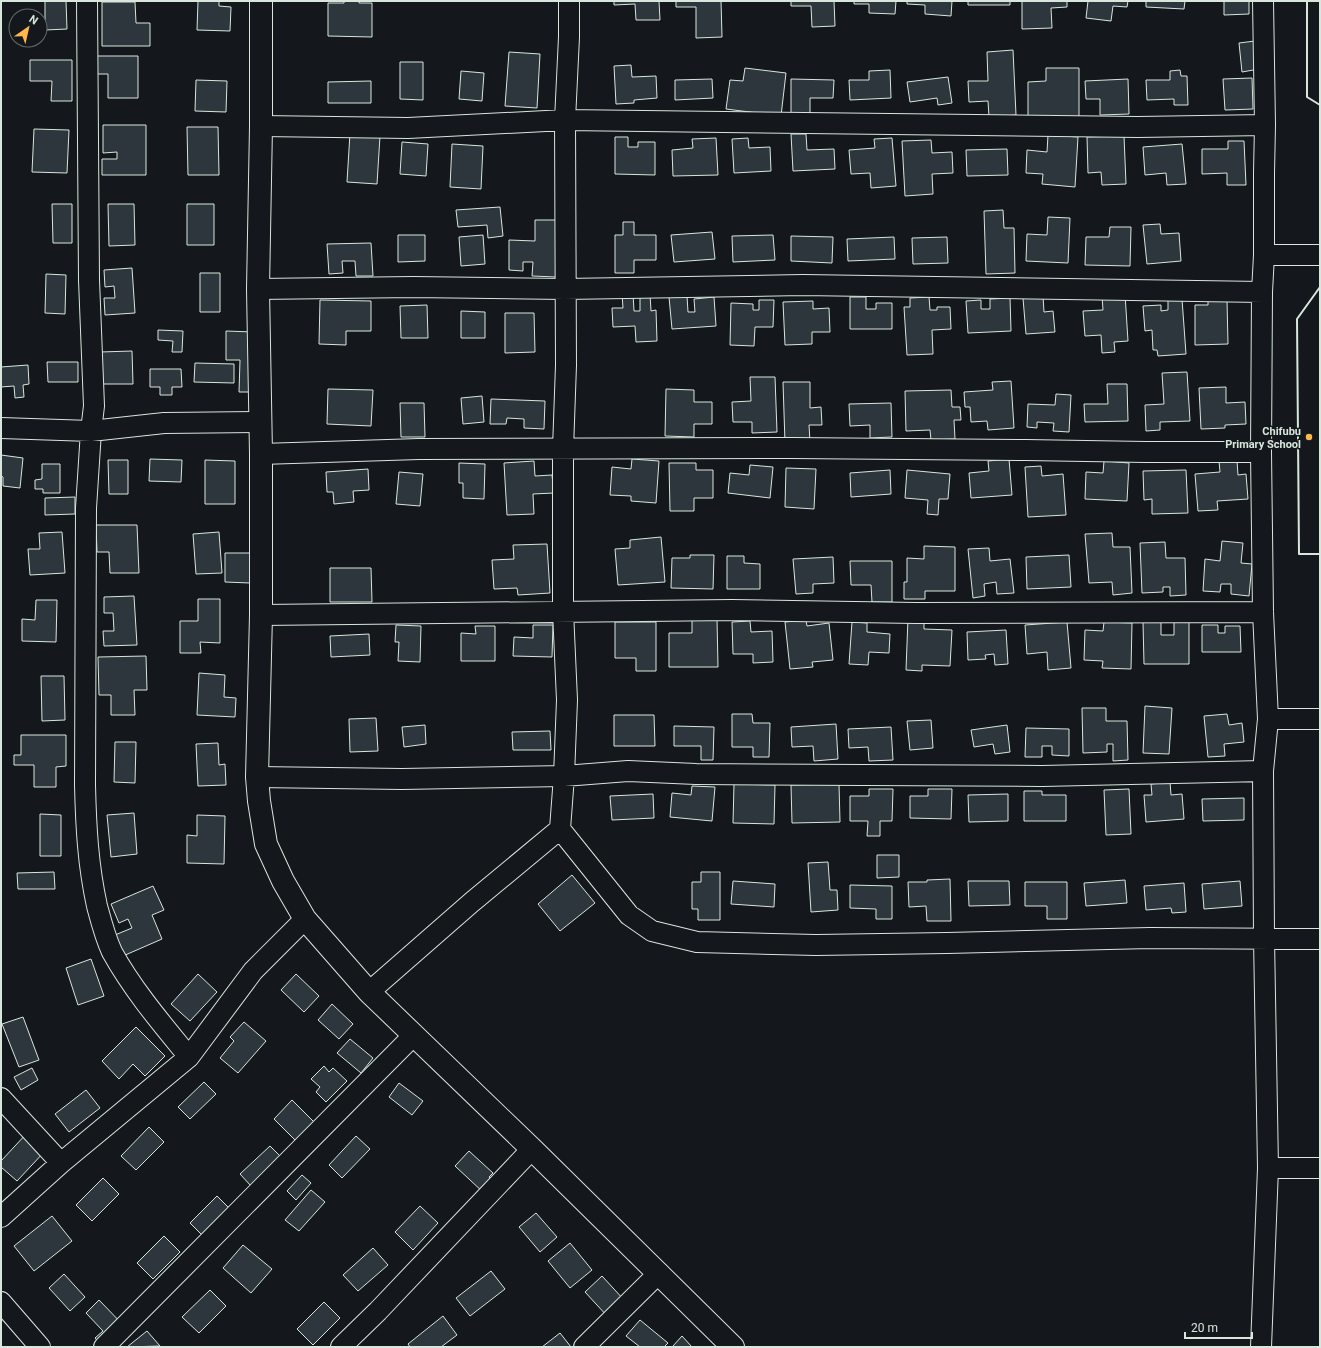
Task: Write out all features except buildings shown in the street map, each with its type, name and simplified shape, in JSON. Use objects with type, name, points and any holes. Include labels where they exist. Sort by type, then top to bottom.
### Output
[{"type":"main road","points":[[261,1],[261,126],[258,289],[261,615],[256,776],[266,844],[283,881],[305,919],[368,992],[532,1149],[733,1347]]},
{"type":"street","points":[[87,1],[89,280],[94,406],[86,508],[86,830],[91,878],[102,926],[112,951],[130,980],[162,1025],[189,1057]]},
{"type":"street","points":[[569,1],[569,37],[565,120],[566,365],[563,449],[563,611],[567,700],[560,829],[629,915],[652,931],[697,942],[816,945],[1150,938],[1320,939]]},
{"type":"street","points":[[1261,1347],[1268,1168],[1263,771],[1268,719],[1263,612],[1261,452],[1265,125],[1263,1]]},
{"type":"street","points":[[261,126],[408,128],[565,120],[1138,127],[1265,125]]},
{"type":"street","points":[[1264,255],[1320,255]]},
{"type":"street","points":[[258,289],[413,287],[565,289],[803,286],[1262,292]]},
{"type":"street","points":[[1,428],[91,431],[164,423],[259,422]]},
{"type":"street","points":[[260,454],[419,449],[800,448],[1261,452]]},
{"type":"street","points":[[261,615],[732,610],[916,613],[1263,612]]},
{"type":"street","points":[[1268,719],[1320,719]]},
{"type":"street","points":[[256,776],[402,779],[564,776],[628,771],[719,774],[1042,776],[1263,771]]},
{"type":"street","points":[[368,992],[472,902],[560,829]]},
{"type":"street","points":[[1,1217],[61,1163],[189,1057],[253,971],[305,919]]},
{"type":"street","points":[[104,1347],[413,1036]]},
{"type":"street","points":[[1,1098],[61,1163]]},
{"type":"street","points":[[341,1347],[378,1311],[532,1149]]},
{"type":"street","points":[[1268,1168],[1320,1168]]},
{"type":"street","points":[[584,1347],[659,1273]]},
{"type":"street","points":[[1,1302],[40,1347]]},
{"type":"wall","points":[[1307,1],[1307,97],[1320,105]]},
{"type":"wall","points":[[1320,287],[1297,319],[1299,554],[1320,554]]},
{"type":"place","name":"Chifubu Primary School","points":[[1309,437]]}]
